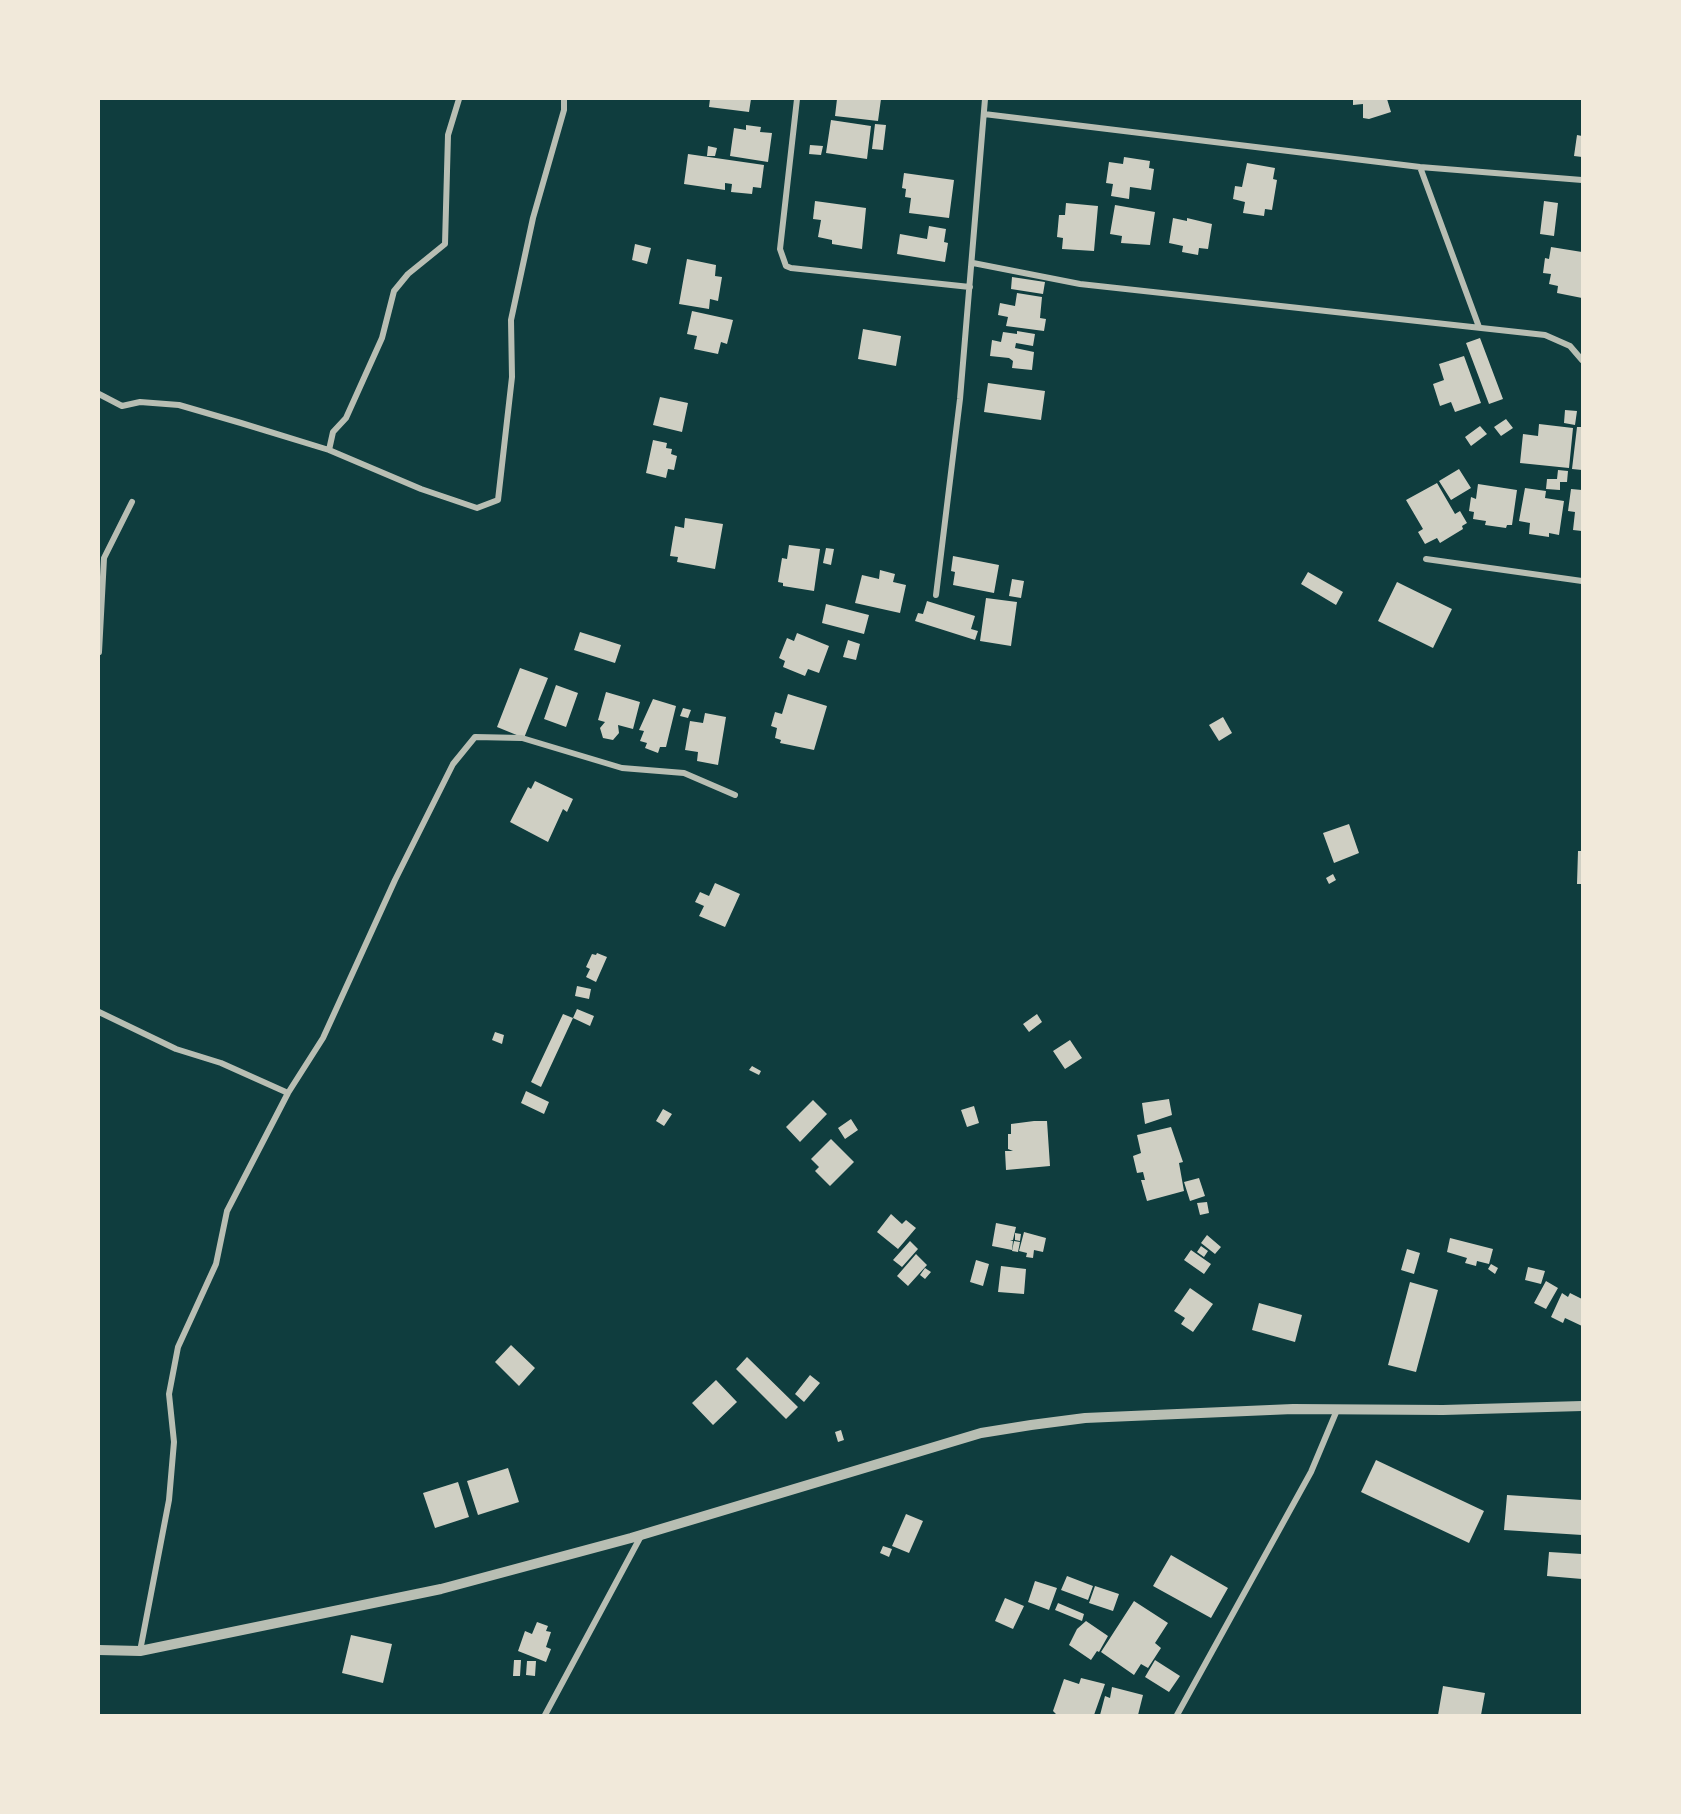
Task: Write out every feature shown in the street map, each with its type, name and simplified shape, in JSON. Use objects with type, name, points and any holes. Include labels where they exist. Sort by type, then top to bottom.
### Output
[{"type":"street","points":[[329,450],[333,432],[346,418],[382,338],[394,291],[408,274],[445,244],[448,135],[459,99]]},
{"type":"street","points":[[99,394],[122,406],[140,402],[179,405],[329,450],[421,489],[477,508],[498,500],[512,377],[511,320],[533,218],[564,110],[564,99]]},
{"type":"street","points":[[796,99],[780,249],[786,266],[970,287]]},
{"type":"street","points":[[936,596],[973,263],[985,99]]},
{"type":"street","points":[[984,114],[1420,167],[1582,180]]},
{"type":"street","points":[[1420,167],[1479,327]]},
{"type":"street","points":[[973,263],[1080,284],[1545,335],[1570,346],[1582,360]]},
{"type":"street","points":[[99,652],[104,558],[132,502]]},
{"type":"street","points":[[1426,559],[1582,581]]},
{"type":"street","points":[[140,1651],[169,1500],[174,1442],[169,1394],[178,1347],[216,1264],[227,1211],[288,1093],[323,1038],[395,880],[453,764],[475,737],[522,738],[622,768],[684,773],[735,795]]},
{"type":"street","points":[[99,1012],[176,1048],[221,1063],[288,1093]]},
{"type":"street","points":[[99,1650],[140,1651],[441,1589],[631,1538],[643,1532],[981,1433],[1085,1418],[1293,1409],[1582,1406]]},
{"type":"street","points":[[1177,1715],[1311,1472],[1337,1410]]},
{"type":"street","points":[[545,1715],[643,1532]]},
{"type":"building","points":[[710,99],[751,99],[749,112],[709,107]]},
{"type":"building","points":[[837,99],[881,99],[878,121],[835,116]]},
{"type":"building","points":[[1353,99],[1387,99],[1391,112],[1369,119],[1363,118],[1363,104],[1353,105]]},
{"type":"building","points":[[831,120],[871,126],[867,159],[826,153]]},
{"type":"building","points":[[875,124],[886,125],[883,150],[872,149]]},
{"type":"building","points":[[746,125],[761,127],[760,132],[772,133],[768,162],[730,156],[734,128],[746,130]]},
{"type":"building","points":[[1577,135],[1582,136],[1582,157],[1574,156]]},
{"type":"building","points":[[810,145],[823,146],[821,155],[809,154]]},
{"type":"building","points":[[708,146],[717,148],[715,156],[707,156]]},
{"type":"building","points":[[688,154],[764,165],[761,188],[753,187],[752,194],[731,192],[732,184],[725,183],[725,190],[684,184]]},
{"type":"building","points":[[1124,157],[1150,161],[1149,168],[1154,169],[1151,190],[1130,187],[1129,199],[1111,196],[1113,184],[1106,183],[1109,162],[1123,164]]},
{"type":"building","points":[[1247,163],[1275,168],[1273,179],[1277,180],[1272,210],[1265,209],[1264,216],[1243,213],[1245,202],[1233,199],[1235,186],[1242,187]]},
{"type":"building","points":[[904,173],[954,180],[949,218],[909,213],[911,198],[905,197],[906,189],[902,188]]},
{"type":"building","points":[[815,201],[866,208],[862,249],[832,244],[832,240],[818,237],[821,220],[813,219]]},
{"type":"building","points":[[1544,201],[1558,203],[1554,236],[1540,234]]},
{"type":"building","points":[[1066,203],[1098,206],[1094,251],[1062,249],[1063,238],[1057,237],[1059,215],[1065,215]]},
{"type":"building","points":[[1115,205],[1155,212],[1150,245],[1121,243],[1122,236],[1110,234]]},
{"type":"building","points":[[1173,218],[1187,221],[1187,218],[1212,224],[1208,249],[1199,248],[1198,255],[1182,252],[1183,246],[1169,243]]},
{"type":"building","points":[[929,226],[946,229],[944,242],[948,243],[945,262],[897,254],[900,234],[927,239]]},
{"type":"building","points":[[635,244],[651,248],[647,264],[632,260]]},
{"type":"building","points":[[1551,247],[1582,252],[1582,298],[1557,293],[1558,286],[1549,284],[1551,274],[1543,273],[1545,258],[1549,259]]},
{"type":"building","points":[[687,259],[716,265],[715,276],[722,277],[718,301],[710,299],[709,309],[679,304]]},
{"type":"building","points":[[1012,277],[1045,282],[1043,294],[1011,289]]},
{"type":"building","points":[[1017,293],[1042,297],[1040,318],[1046,319],[1044,331],[1006,326],[1008,317],[998,315],[1000,303],[1015,306]]},
{"type":"building","points":[[692,311],[733,320],[727,344],[721,342],[718,354],[694,349],[697,336],[687,334]]},
{"type":"building","points":[[863,329],[901,336],[896,366],[858,359]]},
{"type":"building","points":[[1017,331],[1035,334],[1033,346],[1016,343],[1015,348],[1034,352],[1032,370],[1012,368],[1013,361],[1009,358],[990,356],[992,340],[1001,342],[1003,332],[1017,334]]},
{"type":"building","points":[[1480,338],[1503,399],[1489,404],[1466,343]]},
{"type":"building","points":[[1464,356],[1481,403],[1455,412],[1451,402],[1440,406],[1433,384],[1444,380],[1439,364]]},
{"type":"building","points":[[988,383],[1045,391],[1041,420],[984,412]]},
{"type":"building","points":[[660,397],[688,403],[682,432],[653,425]]},
{"type":"building","points":[[1565,410],[1577,411],[1575,425],[1564,423]]},
{"type":"building","points":[[1506,419],[1513,428],[1501,436],[1494,427]]},
{"type":"building","points":[[1539,424],[1573,428],[1569,468],[1520,463],[1523,434],[1538,436]]},
{"type":"building","points":[[1480,426],[1487,434],[1471,446],[1465,437]]},
{"type":"building","points":[[1577,427],[1582,427],[1582,470],[1572,469]]},
{"type":"building","points":[[653,440],[667,443],[666,448],[672,449],[671,454],[677,456],[674,470],[668,469],[666,478],[646,473]]},
{"type":"building","points":[[1459,469],[1471,488],[1451,500],[1439,481]]},
{"type":"building","points":[[1558,470],[1568,471],[1567,482],[1560,482],[1560,490],[1546,489],[1547,479],[1557,479]]},
{"type":"building","points":[[1437,483],[1455,514],[1460,511],[1467,523],[1462,526],[1463,529],[1440,543],[1437,538],[1425,544],[1418,532],[1423,529],[1406,500]]},
{"type":"building","points":[[1478,484],[1517,490],[1512,525],[1507,525],[1506,528],[1485,525],[1486,521],[1473,519],[1474,512],[1469,511],[1471,497],[1476,499]]},
{"type":"building","points":[[1525,488],[1546,491],[1545,498],[1564,501],[1559,535],[1549,533],[1549,537],[1529,534],[1530,523],[1519,521]]},
{"type":"building","points":[[1571,489],[1582,490],[1582,531],[1573,530],[1575,512],[1568,511]]},
{"type":"building","points":[[685,518],[723,524],[715,569],[677,562],[678,557],[670,556],[675,526],[684,528]]},
{"type":"building","points":[[789,545],[820,549],[814,591],[783,586],[783,583],[778,582],[782,558],[787,559]]},
{"type":"building","points":[[826,548],[834,549],[831,565],[823,563]]},
{"type":"building","points":[[953,556],[999,565],[994,593],[953,585],[955,572],[951,571]]},
{"type":"building","points":[[880,570],[895,574],[893,582],[906,585],[900,613],[855,603],[862,575],[879,579]]},
{"type":"building","points":[[1308,572],[1343,592],[1336,605],[1301,584]]},
{"type":"building","points":[[1012,579],[1024,581],[1021,598],[1009,596]]},
{"type":"building","points":[[1397,582],[1452,609],[1433,648],[1378,621]]},
{"type":"building","points":[[986,598],[1017,602],[1011,646],[980,641]]},
{"type":"building","points":[[927,601],[975,616],[971,629],[978,631],[975,640],[915,621],[918,613],[923,614]]},
{"type":"building","points":[[826,604],[869,615],[864,634],[822,623]]},
{"type":"building","points":[[580,632],[621,645],[615,663],[574,650]]},
{"type":"building","points":[[797,633],[829,646],[819,673],[808,669],[805,676],[783,667],[785,661],[779,658],[787,638],[794,641]]},
{"type":"building","points":[[848,640],[860,644],[856,660],[843,657]]},
{"type":"building","points":[[520,668],[548,678],[524,738],[497,727]]},
{"type":"building","points":[[556,685],[578,693],[566,727],[544,719]]},
{"type":"building","points":[[606,692],[640,702],[633,729],[618,725],[619,733],[613,740],[603,738],[600,728],[605,722],[598,720]]},
{"type":"building","points":[[788,694],[827,706],[814,750],[780,743],[781,740],[775,738],[777,728],[771,726],[775,712],[782,714]]},
{"type":"building","points":[[653,699],[676,706],[666,747],[660,747],[658,753],[645,748],[647,743],[640,741],[644,731],[639,730]]},
{"type":"building","points":[[683,708],[691,710],[688,718],[680,716]]},
{"type":"building","points":[[705,713],[726,717],[718,765],[697,761],[698,752],[685,750],[690,721],[703,723]]},
{"type":"building","points":[[1223,717],[1232,733],[1219,741],[1209,725]]},
{"type":"building","points":[[535,781],[573,799],[567,812],[563,809],[548,842],[510,822],[528,787],[531,789]]},
{"type":"building","points":[[1349,824],[1359,853],[1334,863],[1323,833]]},
{"type":"building","points":[[1578,851],[1582,851],[1582,884],[1577,884]]},
{"type":"building","points":[[1333,874],[1336,880],[1329,884],[1326,878]]},
{"type":"building","points":[[715,883],[740,894],[725,927],[699,916],[704,906],[695,902],[700,892],[709,896]]},
{"type":"building","points":[[597,953],[607,957],[596,982],[586,977],[590,969],[586,967],[592,954]]},
{"type":"building","points":[[577,986],[591,989],[589,999],[575,996]]},
{"type":"building","points":[[577,1009],[594,1016],[590,1026],[573,1018]]},
{"type":"building","points":[[563,1014],[573,1018],[541,1087],[531,1082]]},
{"type":"building","points":[[1037,1014],[1042,1022],[1029,1032],[1023,1024]]},
{"type":"building","points":[[495,1032],[504,1035],[502,1044],[492,1040]]},
{"type":"building","points":[[1070,1040],[1082,1058],[1065,1069],[1053,1051]]},
{"type":"building","points":[[752,1066],[761,1071],[759,1075],[749,1070]]},
{"type":"building","points":[[526,1091],[549,1102],[544,1114],[521,1103]]},
{"type":"building","points":[[1169,1099],[1172,1115],[1145,1124],[1142,1103]]},
{"type":"building","points":[[813,1100],[827,1114],[800,1142],[786,1127]]},
{"type":"building","points":[[974,1106],[979,1123],[967,1127],[961,1110]]},
{"type":"building","points":[[663,1109],[672,1114],[664,1126],[656,1121]]},
{"type":"building","points":[[851,1119],[858,1130],[845,1139],[838,1128]]},
{"type":"building","points":[[1047,1121],[1050,1166],[1006,1170],[1005,1151],[1013,1151],[1008,1149],[1011,1124]]},
{"type":"building","points":[[1171,1127],[1183,1162],[1179,1163],[1184,1191],[1147,1201],[1141,1180],[1145,1180],[1143,1172],[1137,1173],[1133,1156],[1141,1153],[1137,1135]]},
{"type":"building","points":[[831,1139],[854,1162],[830,1186],[815,1171],[819,1167],[811,1159]]},
{"type":"building","points":[[1199,1178],[1205,1196],[1190,1201],[1184,1182]]},
{"type":"building","points":[[1207,1202],[1209,1213],[1200,1215],[1197,1203]]},
{"type":"building","points":[[891,1214],[902,1224],[906,1220],[916,1228],[898,1249],[877,1232]]},
{"type":"building","points":[[996,1223],[1016,1227],[1013,1240],[1010,1240],[1013,1241],[1012,1250],[992,1246]]},
{"type":"building","points":[[1024,1232],[1046,1238],[1043,1252],[1034,1250],[1033,1258],[1026,1257],[1027,1253],[1019,1251]]},
{"type":"building","points":[[1015,1233],[1021,1234],[1020,1241],[1015,1240]]},
{"type":"building","points":[[1207,1235],[1221,1247],[1215,1254],[1201,1243]]},
{"type":"building","points":[[1450,1238],[1493,1249],[1489,1264],[1477,1261],[1476,1266],[1465,1263],[1467,1258],[1447,1252]]},
{"type":"building","points":[[910,1241],[918,1249],[902,1267],[893,1260]]},
{"type":"building","points":[[1014,1241],[1020,1242],[1018,1252],[1012,1251]]},
{"type":"building","points":[[1201,1246],[1208,1251],[1204,1257],[1197,1252]]},
{"type":"building","points":[[1407,1249],[1420,1253],[1414,1274],[1401,1270]]},
{"type":"building","points":[[1191,1250],[1211,1264],[1204,1274],[1184,1260]]},
{"type":"building","points":[[916,1254],[927,1265],[908,1286],[897,1276]]},
{"type":"building","points":[[976,1260],[989,1264],[983,1286],[970,1282]]},
{"type":"building","points":[[1491,1264],[1498,1268],[1495,1274],[1488,1269]]},
{"type":"building","points":[[1001,1266],[1026,1269],[1024,1294],[998,1292]]},
{"type":"building","points":[[1528,1267],[1545,1271],[1541,1284],[1525,1280]]},
{"type":"building","points":[[925,1268],[931,1272],[925,1279],[920,1275]]},
{"type":"building","points":[[1546,1281],[1558,1288],[1546,1309],[1534,1303]]},
{"type":"building","points":[[1410,1282],[1438,1290],[1416,1372],[1388,1365]]},
{"type":"building","points":[[1190,1288],[1213,1304],[1193,1332],[1181,1324],[1185,1318],[1174,1311]]},
{"type":"building","points":[[1562,1293],[1568,1297],[1570,1293],[1582,1299],[1582,1326],[1565,1318],[1563,1323],[1551,1317]]},
{"type":"building","points":[[1259,1303],[1302,1315],[1295,1342],[1252,1330]]},
{"type":"building","points":[[511,1345],[535,1368],[519,1386],[495,1362]]},
{"type":"building","points":[[747,1357],[798,1407],[786,1419],[736,1369]]},
{"type":"building","points":[[810,1375],[820,1383],[804,1402],[795,1394]]},
{"type":"building","points":[[716,1380],[737,1402],[713,1425],[692,1403]]},
{"type":"building","points":[[841,1430],[844,1440],[838,1442],[835,1432]]},
{"type":"building","points":[[1376,1460],[1484,1511],[1469,1543],[1361,1492]]},
{"type":"building","points":[[508,1468],[519,1502],[478,1515],[467,1481]]},
{"type":"building","points":[[458,1482],[469,1517],[435,1528],[423,1493]]},
{"type":"building","points":[[1507,1495],[1582,1500],[1582,1535],[1504,1530]]},
{"type":"building","points":[[906,1514],[923,1521],[909,1553],[892,1546]]},
{"type":"building","points":[[883,1546],[892,1549],[889,1557],[880,1553]]},
{"type":"building","points":[[1549,1552],[1582,1554],[1582,1579],[1547,1576]]},
{"type":"building","points":[[1171,1555],[1228,1588],[1211,1618],[1153,1586]]},
{"type":"building","points":[[1067,1576],[1093,1586],[1088,1600],[1061,1590]]},
{"type":"building","points":[[1035,1581],[1057,1588],[1049,1610],[1028,1602]]},
{"type":"building","points":[[1095,1586],[1119,1594],[1113,1611],[1089,1603]]},
{"type":"building","points":[[1005,1598],[1024,1606],[1013,1629],[995,1621]]},
{"type":"building","points":[[1134,1601],[1168,1623],[1155,1643],[1161,1648],[1148,1668],[1141,1664],[1134,1675],[1101,1652]]},
{"type":"building","points":[[1058,1603],[1084,1614],[1082,1621],[1055,1610]]},
{"type":"building","points":[[1086,1621],[1108,1636],[1099,1652],[1097,1651],[1091,1660],[1069,1645],[1077,1629]]},
{"type":"building","points":[[537,1622],[548,1626],[546,1631],[551,1632],[546,1647],[551,1649],[546,1662],[518,1651],[525,1631],[532,1634]]},
{"type":"building","points":[[351,1635],[392,1644],[383,1683],[342,1673]]},
{"type":"building","points":[[514,1660],[521,1660],[520,1676],[513,1676]]},
{"type":"building","points":[[1155,1660],[1180,1676],[1169,1692],[1145,1677]]},
{"type":"building","points":[[527,1661],[536,1661],[535,1676],[526,1675]]},
{"type":"building","points":[[1081,1678],[1105,1684],[1094,1715],[1056,1714],[1053,1711],[1064,1679],[1079,1684]]},
{"type":"building","points":[[1443,1686],[1485,1693],[1481,1715],[1438,1715]]},
{"type":"building","points":[[1112,1687],[1143,1695],[1138,1715],[1100,1715],[1105,1696],[1110,1698]]}]
